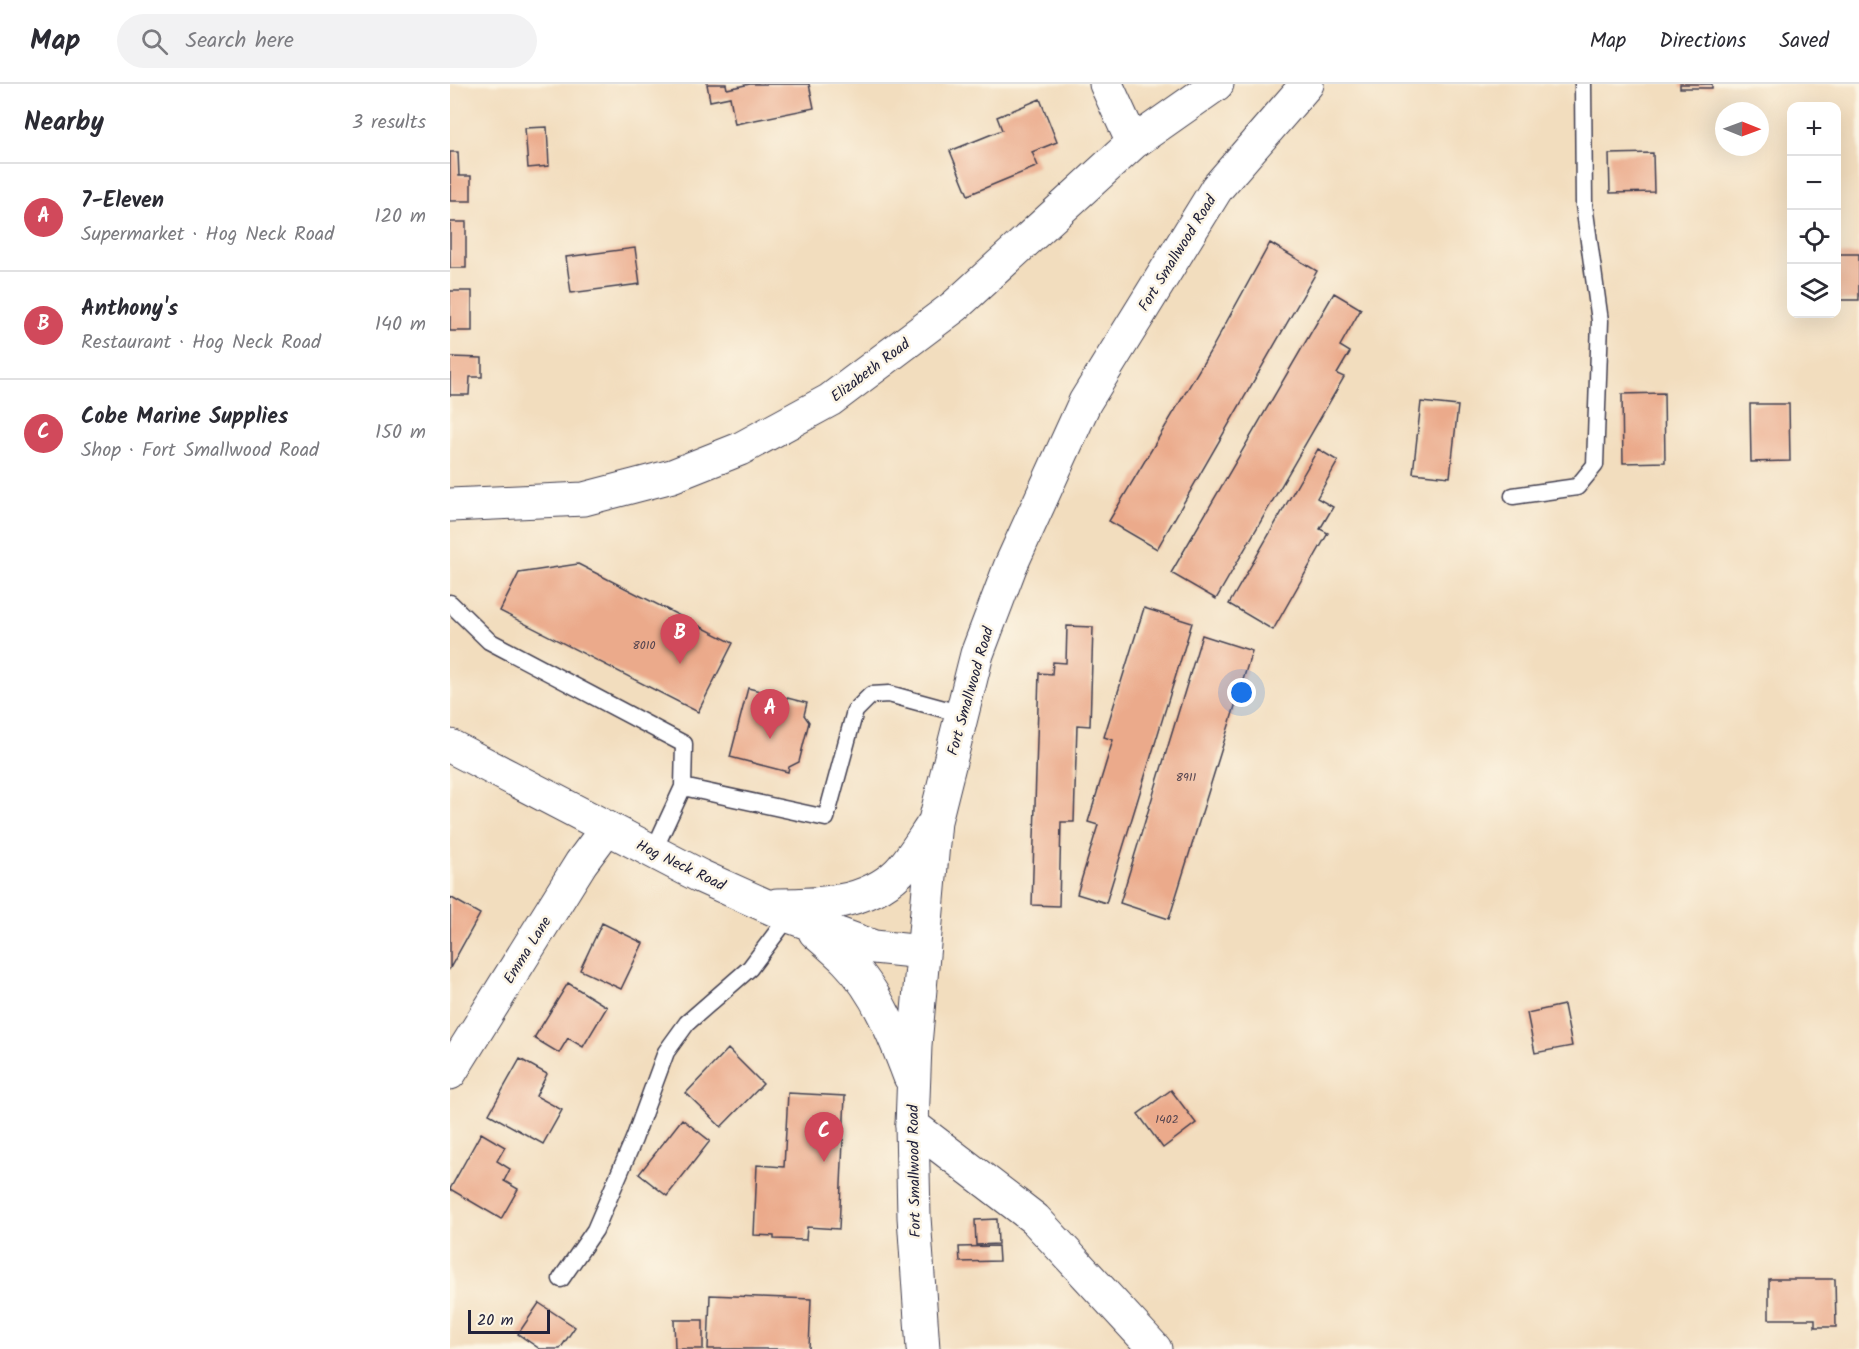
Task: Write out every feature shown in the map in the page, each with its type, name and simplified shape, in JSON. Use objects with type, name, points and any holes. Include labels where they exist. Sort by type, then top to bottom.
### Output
[{"type":"main road","points":[[1106,84],[1132,143]]},
{"type":"main road","name":"Elizabeth Road","points":[[450,505],[584,499],[672,476],[740,449],[830,400],[955,306],[1132,143],[1217,84]]},
{"type":"main road","name":"Fort Smallwood Road","points":[[923,1349],[914,1217],[912,1125],[923,952],[935,821],[977,654],[1010,567],[1085,402],[1217,188],[1307,84]]},
{"type":"main road","name":"Hog Neck Road","points":[[450,746],[700,876],[786,914],[874,947],[923,952]]},
{"type":"main road","points":[[786,914],[810,905],[858,898],[881,887],[900,871],[935,821]]},
{"type":"main road","name":"Emma Lane","points":[[450,1073],[581,863],[607,828]]},
{"type":"main road","points":[[786,914],[846,960],[865,983],[901,1053],[913,1086]]},
{"type":"main road","points":[[912,1125],[1035,1219],[1155,1349]]},
{"type":"lane","points":[[1513,496],[1577,487],[1595,465],[1600,321],[1584,205],[1583,84]]},
{"type":"lane","points":[[450,603],[489,641],[684,744],[683,787],[653,852]]},
{"type":"lane","points":[[683,787],[826,818],[855,711],[871,696],[889,694],[962,714]]},
{"type":"lane","points":[[561,1279],[595,1230],[634,1139],[666,1052],[687,1023],[750,968],[786,914]]},
{"type":"building","points":[[707,84],[726,84],[727,89],[750,84],[809,84],[814,108],[735,124],[730,97],[710,101]]},
{"type":"building","points":[[1680,84],[1712,84],[1712,88],[1680,88]]},
{"type":"building","points":[[1040,99],[1057,142],[1032,152],[1038,166],[968,195],[950,151],[1002,130],[997,117]]},
{"type":"building","points":[[547,127],[549,166],[528,168],[525,128]]},
{"type":"building","points":[[450,152],[458,152],[459,176],[471,176],[471,201],[450,201]]},
{"type":"building","points":[[1653,153],[1654,192],[1610,193],[1609,154]]},
{"type":"building","points":[[450,222],[466,222],[466,268],[450,268]]},
{"type":"building","points":[[1270,243],[1317,271],[1157,549],[1109,521],[1211,350]]},
{"type":"building","points":[[635,248],[640,284],[571,293],[566,257]]},
{"type":"building","points":[[1841,254],[1859,254],[1859,300],[1841,300]]},
{"type":"building","points":[[450,291],[472,291],[472,331],[450,331]]},
{"type":"building","points":[[1334,293],[1361,309],[1340,346],[1350,352],[1337,374],[1344,377],[1216,599],[1171,573]]},
{"type":"building","points":[[450,357],[482,358],[482,377],[470,377],[469,395],[450,395]]},
{"type":"building","points":[[1664,393],[1665,462],[1623,463],[1622,394]]},
{"type":"building","points":[[1421,402],[1458,406],[1450,477],[1413,473]]},
{"type":"building","points":[[1750,404],[1789,404],[1790,461],[1751,462]]},
{"type":"building","points":[[1318,449],[1338,461],[1317,498],[1333,507],[1320,529],[1328,533],[1273,630],[1229,604]]},
{"type":"building","points":[[578,564],[733,643],[698,712],[500,611],[519,573]]},
{"type":"building","points":[[1144,608],[1192,623],[1106,903],[1077,894],[1098,825],[1088,822],[1113,740],[1104,737]]},
{"type":"building","points":[[1067,626],[1093,627],[1090,726],[1077,725],[1074,822],[1061,822],[1059,906],[1032,905],[1039,673],[1052,674],[1053,662],[1066,663]]},
{"type":"building","points":[[1202,635],[1252,651],[1169,919],[1120,903]]},
{"type":"building","points":[[748,688],[807,703],[804,715],[809,722],[799,762],[789,767],[788,772],[730,757]]},
{"type":"building","points":[[450,897],[480,914],[450,968]]},
{"type":"building","points":[[602,923],[643,943],[621,989],[580,970]]},
{"type":"building","points":[[568,983],[607,1007],[583,1047],[568,1038],[559,1053],[534,1038]]},
{"type":"building","points":[[1564,1005],[1572,1046],[1535,1053],[1527,1013]]},
{"type":"building","points":[[728,1049],[763,1084],[721,1127],[686,1093]]},
{"type":"building","points":[[520,1059],[547,1074],[536,1096],[562,1110],[543,1144],[489,1114]]},
{"type":"building","points":[[1171,1090],[1196,1123],[1163,1148],[1138,1114]]},
{"type":"building","points":[[788,1093],[845,1096],[839,1229],[807,1227],[806,1240],[774,1239],[774,1236],[754,1235],[757,1165],[784,1167]]},
{"type":"building","points":[[682,1119],[710,1141],[667,1196],[639,1174]]},
{"type":"building","points":[[481,1133],[505,1147],[497,1161],[510,1169],[504,1181],[518,1189],[501,1219],[450,1189]]},
{"type":"building","points":[[997,1219],[998,1244],[976,1245],[975,1220]]},
{"type":"building","points":[[998,1246],[999,1261],[960,1262],[959,1247]]},
{"type":"building","points":[[1769,1279],[1835,1279],[1836,1327],[1815,1327],[1815,1319],[1769,1319]]},
{"type":"building","points":[[710,1295],[811,1299],[809,1349],[708,1349]]},
{"type":"building","points":[[539,1303],[575,1327],[560,1349],[540,1349],[518,1334]]},
{"type":"building","points":[[674,1320],[703,1320],[703,1349],[675,1349]]},
{"type":"place","name":"Anthony's","points":[[680,664]]},
{"type":"place","name":"7-Eleven","points":[[770,739]]},
{"type":"place","name":"Cobe Marine Supplies","points":[[824,1162]]}]
